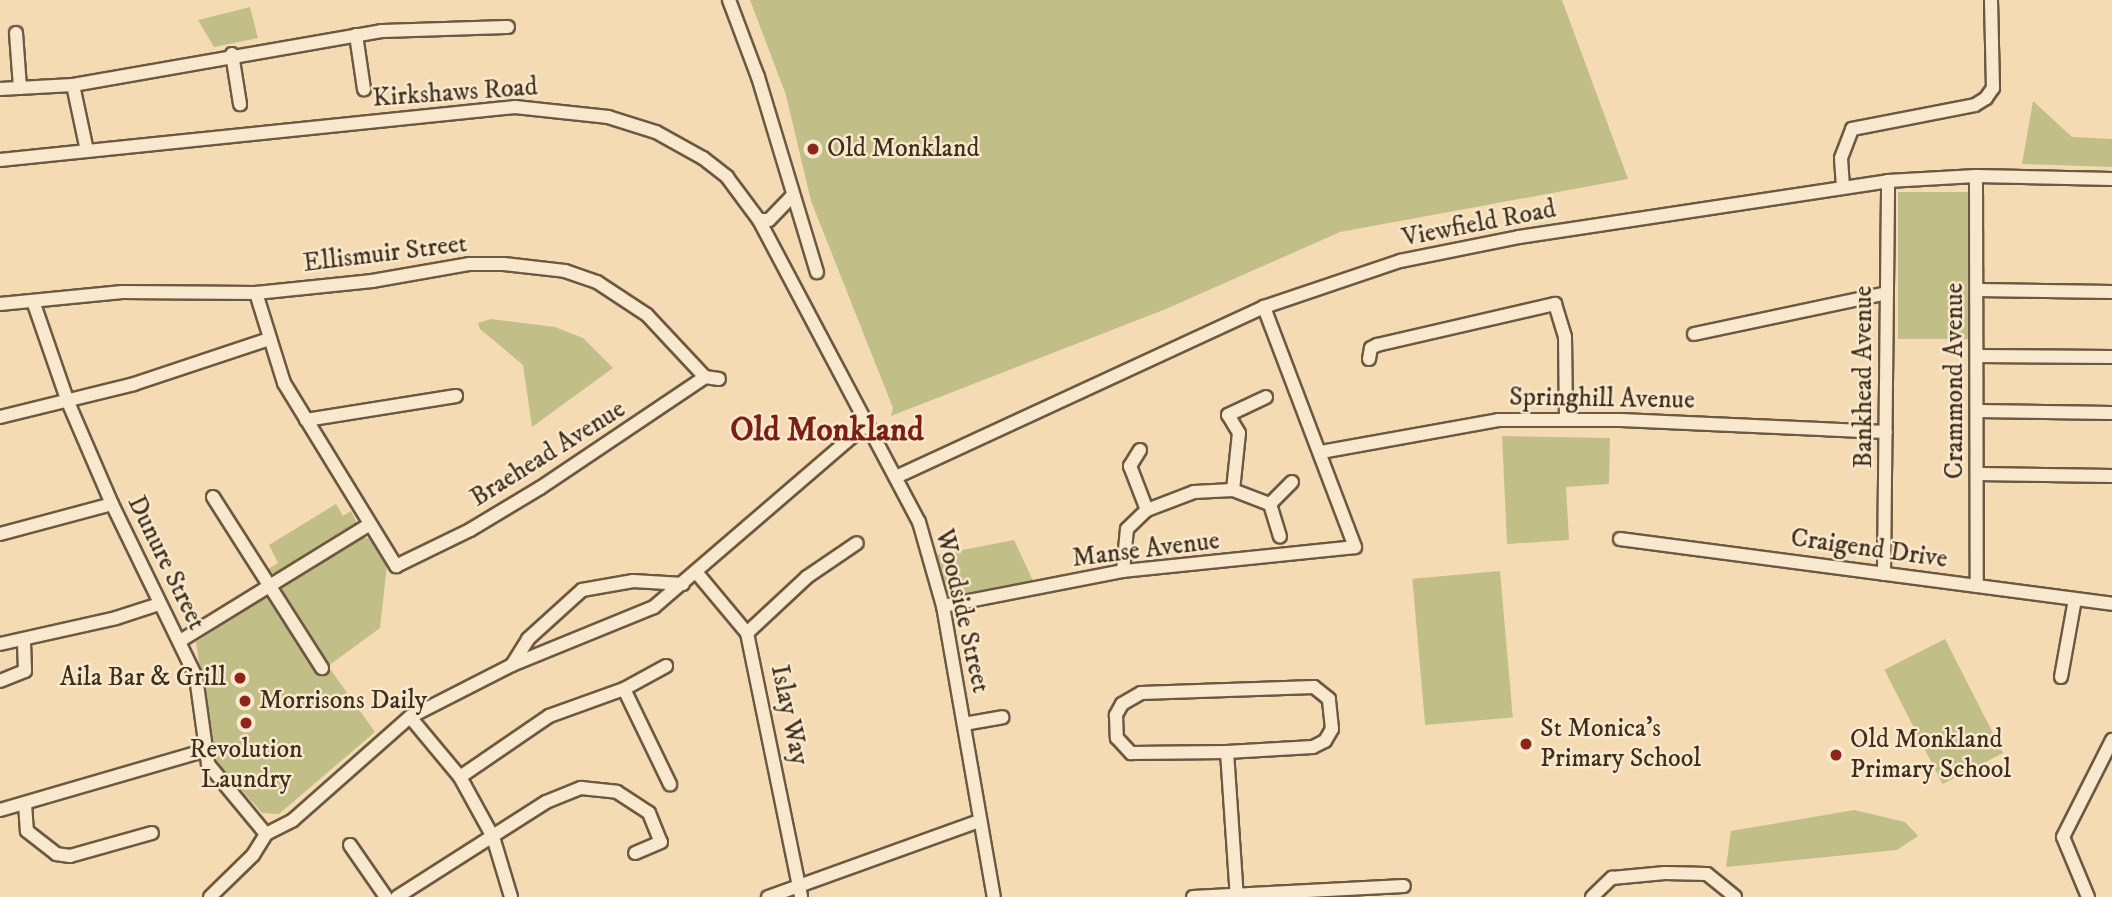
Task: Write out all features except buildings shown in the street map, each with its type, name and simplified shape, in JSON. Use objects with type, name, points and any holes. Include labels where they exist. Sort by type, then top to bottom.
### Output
[{"type":"street","points":[[729,0],[758,77],[791,197],[817,272]]},
{"type":"street","points":[[1843,187],[1842,158],[1852,129],[1975,106],[1986,98],[1993,88],[1991,0]]},
{"type":"street","points":[[0,89],[73,85],[232,54],[356,35],[508,27]]},
{"type":"street","points":[[16,33],[20,88]]},
{"type":"street","points":[[356,35],[364,89]]},
{"type":"street","points":[[232,54],[240,104]]},
{"type":"street","points":[[73,85],[86,151]]},
{"type":"street","name":"Kirkshaws Road","points":[[0,160],[515,107],[589,112],[680,143],[727,177],[759,220],[813,325]]},
{"type":"street","name":"Viewfield Road","points":[[896,477],[1264,307],[1361,272],[1452,249],[1888,181],[1976,176],[2112,179]]},
{"type":"street","name":"Crammond Avenue","points":[[1976,176],[1976,586]]},
{"type":"street","name":"Bankhead Avenue","points":[[1884,574],[1888,181]]},
{"type":"street","points":[[759,220],[769,220],[791,197]]},
{"type":"street","name":"Ellismuir Street","points":[[0,304],[122,292],[256,293],[372,282],[469,264],[565,271],[597,282],[638,309],[705,377]]},
{"type":"street","points":[[1978,290],[2112,292]]},
{"type":"street","points":[[180,641],[269,589],[370,524],[284,383],[256,293]]},
{"type":"street","points":[[1694,334],[1887,293]]},
{"type":"street","name":"Dunure Street","points":[[33,301],[68,402],[111,504],[159,604],[180,641],[202,701],[203,751],[215,775],[266,834]]},
{"type":"street","points":[[1369,359],[1371,348],[1377,345],[1555,304],[1565,337],[1566,419]]},
{"type":"street","points":[[1264,307],[1321,452]]},
{"type":"street","name":"Woodside Street","points":[[813,325],[896,477],[926,541],[943,606],[994,897]]},
{"type":"street","points":[[0,417],[68,402],[269,339]]},
{"type":"street","points":[[1978,356],[2112,357]]},
{"type":"street","points":[[705,377],[719,379]]},
{"type":"street","name":"Braehead Avenue","points":[[370,524],[396,565],[470,530],[540,488],[705,377]]},
{"type":"street","points":[[306,421],[456,396]]},
{"type":"street","points":[[1233,490],[1239,433],[1228,415],[1266,397]]},
{"type":"street","points":[[1978,411],[2112,413]]},
{"type":"street","name":"Springhill Avenue","points":[[1321,452],[1498,420],[1566,419],[1886,432]]},
{"type":"street","points":[[210,897],[253,855],[266,834],[293,820],[410,717],[512,664],[634,617],[683,584],[867,424]]},
{"type":"street","points":[[1140,450],[1130,466],[1147,510]]},
{"type":"street","name":"Manse Avenue","points":[[943,606],[1124,571],[1355,547],[1321,452]]},
{"type":"street","points":[[1978,474],[2112,476]]},
{"type":"street","points":[[1270,504],[1292,482]]},
{"type":"street","points":[[1124,571],[1127,530],[1147,510],[1194,492],[1233,490],[1270,504]]},
{"type":"street","points":[[213,497],[257,571],[322,668]]},
{"type":"street","points":[[0,534],[111,504]]},
{"type":"street","points":[[1270,504],[1280,536]]},
{"type":"street","name":"Craigend Drive","points":[[1620,539],[2112,604]]},
{"type":"street","points":[[747,633],[807,577],[857,543]]},
{"type":"street","name":"Islay Way","points":[[696,572],[747,633],[783,798],[798,891]]},
{"type":"street","points":[[512,664],[528,639],[582,590],[633,581],[683,584]]},
{"type":"street","points":[[2061,677],[2075,599]]},
{"type":"street","points":[[0,645],[159,604]]},
{"type":"street","points":[[0,681],[25,671],[24,640]]},
{"type":"street","points":[[460,777],[549,716],[624,689],[666,666]]},
{"type":"street","points":[[1314,687],[1329,699],[1332,729],[1325,741],[1313,747],[1227,752],[1131,753],[1117,738],[1116,715],[1122,704],[1141,694],[1314,687]]},
{"type":"street","points":[[624,689],[670,784]]},
{"type":"street","points":[[410,717],[460,777],[494,837],[511,897]]},
{"type":"street","name":"Woodside Street","points":[[964,724],[1002,717]]},
{"type":"street","points":[[2088,897],[2063,837],[2112,740]]},
{"type":"street","points":[[0,810],[203,751]]},
{"type":"street","points":[[1227,752],[1237,896]]},
{"type":"street","points":[[397,897],[546,802],[591,787],[617,792],[649,813],[661,842],[635,853]]},
{"type":"street","points":[[25,804],[27,831],[56,854],[70,856],[152,833]]},
{"type":"street","points":[[768,897],[798,891],[979,821]]},
{"type":"street","points":[[350,845],[386,897]]},
{"type":"street","points":[[1592,897],[1612,878],[1665,873],[1707,874],[1730,888],[1735,897]]},
{"type":"street","points":[[1193,897],[1404,886]]},
{"type":"shaded area","points":[[750,0],[1562,0],[1628,179],[1340,232],[1166,309],[891,416],[893,408],[811,201],[786,95]]},
{"type":"shaded area","points":[[250,7],[258,38],[214,47],[198,20]]},
{"type":"shaded area","points":[[2033,101],[2072,137],[2112,139],[2112,167],[2022,164]]},
{"type":"shaded area","points":[[1898,192],[1968,192],[1968,339],[1898,339]]},
{"type":"shaded area","points":[[491,319],[555,327],[583,338],[613,368],[532,427],[523,365],[480,329],[478,323]]},
{"type":"shaded area","points":[[1502,436],[1610,438],[1609,484],[1566,487],[1569,540],[1507,544]]},
{"type":"shaded area","points":[[336,504],[343,516],[351,511],[357,523],[275,575],[268,569],[278,563],[269,545]]},
{"type":"shaded area","points":[[358,538],[371,538],[387,565],[380,628],[328,666],[375,732],[279,814],[262,813],[214,759],[196,642]]},
{"type":"shaded area","points":[[1014,540],[1035,585],[946,601],[937,555]]},
{"type":"shaded area","points":[[1500,571],[1513,717],[1425,725],[1412,579]]},
{"type":"shaded area","points":[[1945,639],[2003,753],[1943,784],[1884,670]]},
{"type":"shaded area","points":[[1854,810],[1905,822],[1918,836],[1897,850],[1726,867],[1731,831]]},
{"type":"place","name":"Old Monkland","points":[[813,149]]},
{"type":"place","name":"Aila Bar & Grill","points":[[240,678]]},
{"type":"place","name":"Morrisons Daily","points":[[245,701]]},
{"type":"place","name":"Revolution Laundry","points":[[246,723]]},
{"type":"place","name":"St Monica's Primary School","points":[[1526,744]]},
{"type":"place","name":"Old Monkland Primary School","points":[[1836,755]]},
{"type":"district","name":"Old Monkland","points":[[827,431]]}]
